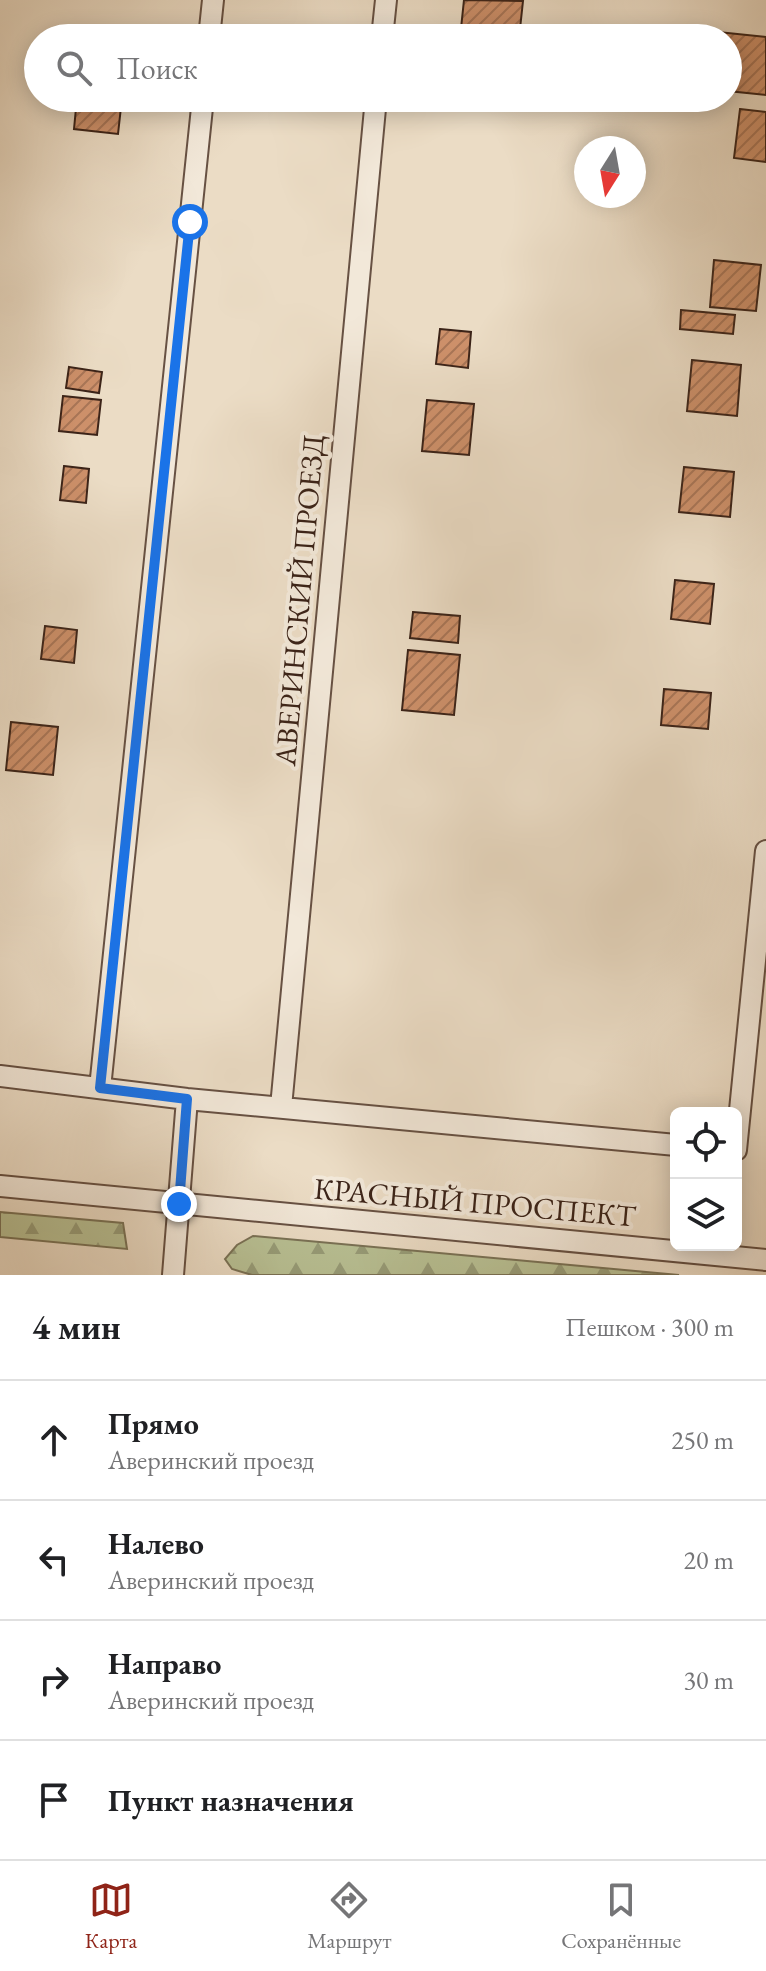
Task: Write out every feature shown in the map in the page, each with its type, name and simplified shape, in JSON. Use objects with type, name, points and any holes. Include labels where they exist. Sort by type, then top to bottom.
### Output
[{"type":"street","points":[[210,24],[213,0]]},
{"type":"street","points":[[383,24],[386,0]]},
{"type":"street","points":[[100,1088],[202,112]]},
{"type":"street","name":"АВЕРИНСКИЙ ПРОЕЗД","points":[[281,1107],[375,112]]},
{"type":"street","points":[[740,1107],[766,851]]},
{"type":"street","points":[[0,1076],[187,1099],[670,1144]]},
{"type":"street","points":[[173,1275],[187,1099]]},
{"type":"street","name":"КРАСНЫЙ ПРОСПЕКТ","points":[[0,1186],[766,1260]]},
{"type":"green space","points":[[0,1212],[123,1223],[127,1249],[0,1237]]},
{"type":"green space","points":[[253,1236],[679,1275],[252,1275],[232,1269],[225,1259],[237,1245]]},
{"type":"building","points":[[464,0],[523,1],[521,24],[461,24]]},
{"type":"building","points":[[742,34],[766,37],[766,95],[742,92]]},
{"type":"building","points":[[742,109],[766,112],[766,162],[734,158],[740,112]]},
{"type":"building","points":[[76,112],[120,112],[118,134],[74,129]]},
{"type":"building","points":[[714,260],[761,265],[756,311],[710,307]]},
{"type":"building","points":[[681,310],[735,315],[733,334],[680,329]]},
{"type":"building","points":[[440,329],[471,332],[468,368],[436,364]]},
{"type":"building","points":[[692,360],[741,365],[737,416],[687,411]]},
{"type":"building","points":[[69,367],[102,372],[99,393],[66,388]]},
{"type":"building","points":[[63,396],[101,400],[97,435],[59,431]]},
{"type":"building","points":[[427,400],[474,404],[469,455],[422,451]]},
{"type":"building","points":[[64,466],[89,469],[86,503],[60,500]]},
{"type":"building","points":[[684,467],[734,472],[730,517],[679,512]]},
{"type":"building","points":[[675,580],[714,584],[710,624],[671,619]]},
{"type":"building","points":[[413,612],[460,616],[458,643],[410,638]]},
{"type":"building","points":[[45,626],[77,630],[74,663],[41,659]]},
{"type":"building","points":[[408,650],[460,655],[454,715],[402,710]]},
{"type":"building","points":[[664,689],[711,693],[708,729],[661,725]]},
{"type":"building","points":[[11,722],[58,727],[53,775],[6,770]]},
{"type":"route","points":[[179,1204],[187,1099],[100,1088],[190,222]]}]
